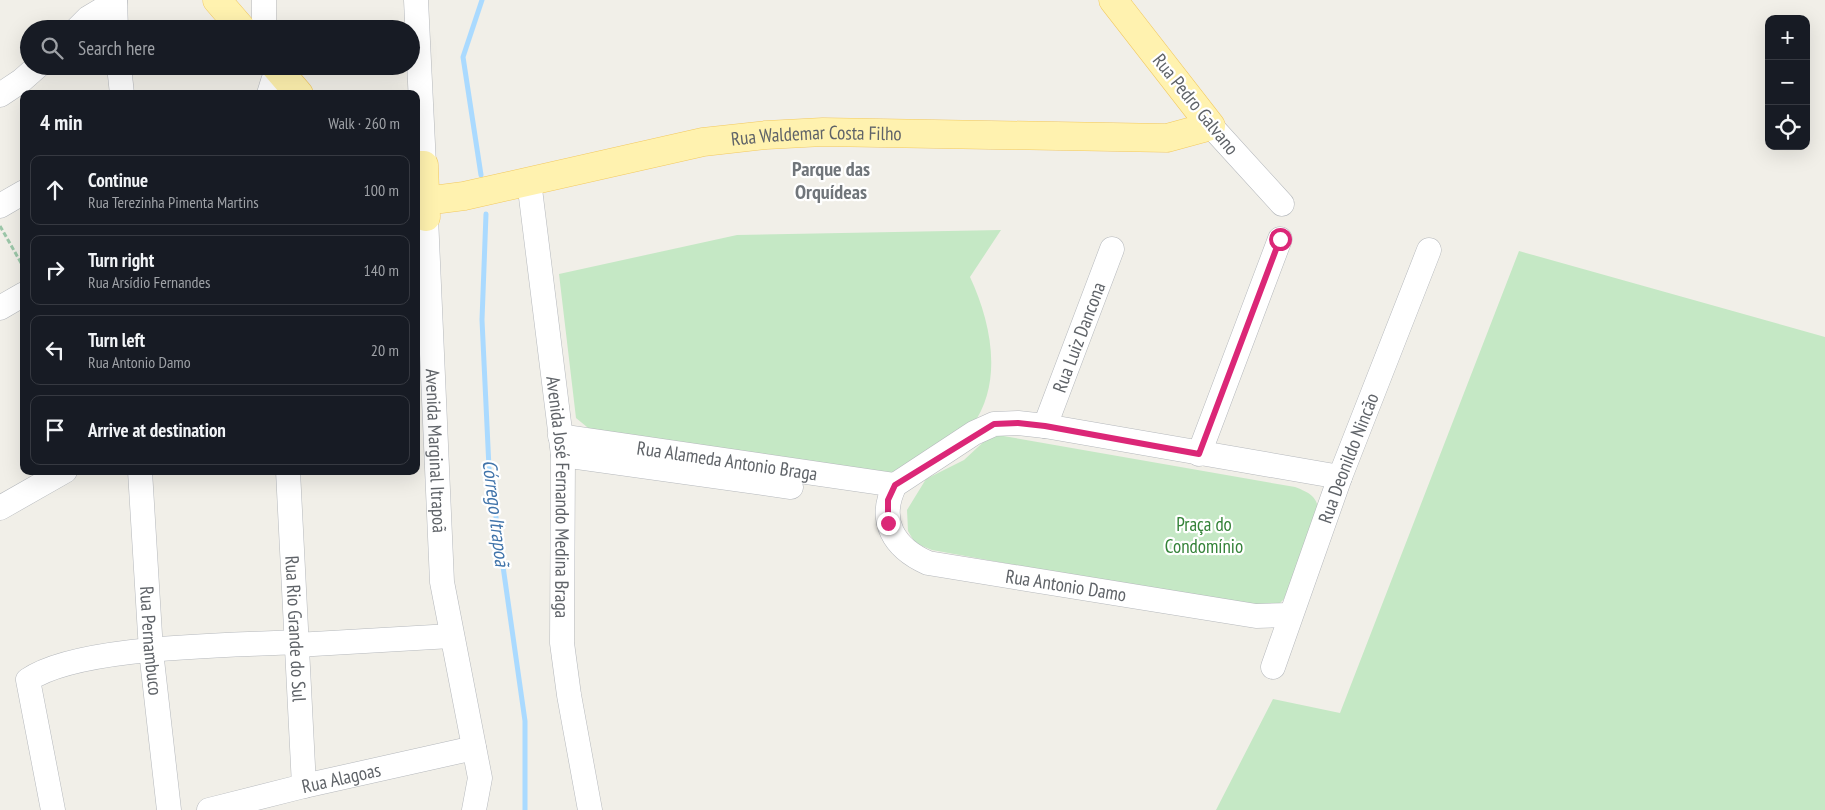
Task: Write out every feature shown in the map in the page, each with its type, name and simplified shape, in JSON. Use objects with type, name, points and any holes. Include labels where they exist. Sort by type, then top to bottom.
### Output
[{"type":"main road","points":[[217,0],[234,20]]},
{"type":"main road","name":"Rua Pedro Galvano","points":[[1112,0],[1212,126]]},
{"type":"main road","points":[[275,77],[293,90]]},
{"type":"main road","name":"Rua Waldemar Costa Filho","points":[[422,211],[464,196],[703,142],[766,135],[823,132],[1167,138],[1212,126]]},
{"type":"main road","name":"Avenida Marginal Itrapoã","points":[[420,165],[422,211]]},
{"type":"street","points":[[264,0],[264,20]]},
{"type":"street","name":"Avenida Marginal Itrapoã","points":[[416,0],[416,20]]},
{"type":"street","points":[[86,20],[115,1]]},
{"type":"street","points":[[115,1],[116,20]]},
{"type":"street","points":[[0,95],[28,75]]},
{"type":"street","points":[[120,75],[122,90]]},
{"type":"street","name":"Avenida Marginal Itrapoã","points":[[418,75],[418,90]]},
{"type":"street","name":"Rua Pedro Galvano","points":[[1212,126],[1282,204]]},
{"type":"street","name":"Avenida José Fernando Medina Braga","points":[[529,182],[562,445],[562,643],[569,695],[590,810]]},
{"type":"street","points":[[0,206],[20,194]]},
{"type":"street","name":"Avenida Marginal Itrapoã","points":[[422,211],[425,388],[442,582],[480,778],[474,810]]},
{"type":"street","points":[[1199,454],[1280,239]]},
{"type":"street","name":"Rua Luiz Dancona","points":[[1045,426],[1112,249]]},
{"type":"street","name":"Rua Deonildo Nincão","points":[[1274,667],[1290,615],[1340,477],[1429,250]]},
{"type":"street","points":[[0,308],[20,296]]},
{"type":"street","points":[[891,494],[974,434],[994,424],[1018,423],[1045,426],[1340,477]]},
{"type":"street","name":"Rua Alameda Antonio Braga","points":[[562,445],[891,494]]},
{"type":"street","points":[[0,508],[58,475]]},
{"type":"street","name":"Rua Pernambuco","points":[[140,475],[151,651],[169,810]]},
{"type":"street","name":"Rua Rio Grande do Sul","points":[[288,475],[304,786]]},
{"type":"street","name":"Rua Antonio Damo","points":[[891,494],[888,523],[902,548],[912,556],[928,563],[1256,616],[1290,615]]},
{"type":"street","points":[[53,810],[28,680],[57,665],[151,651],[451,636]]},
{"type":"street","name":"Rua Alagoas","points":[[209,810],[304,786],[474,748]]},
{"type":"path","points":[[0,226],[20,261]]},
{"type":"green space","points":[[1001,230],[970,277],[984,313],[991,352],[988,390],[982,409],[972,426],[882,480],[598,436],[576,418],[559,274],[737,235]]},
{"type":"green space","points":[[1519,251],[1825,337],[1825,810],[1216,810],[1273,699],[1340,713]]},
{"type":"green space","name":"Praça do Condomínio","points":[[992,434],[1295,487],[1314,498],[1318,506],[1319,519],[1284,599],[1275,608],[1205,599],[932,550],[915,543],[908,531],[907,510],[926,479],[964,460]]},
{"type":"waterway","points":[[481,175],[463,57],[482,0]]},
{"type":"waterway","name":"Córrego Itrapoã","points":[[486,214],[482,320],[489,468],[525,721],[525,810]]},
{"type":"district","name":"Parque das Orquídeas","points":[[831,180]]},
{"type":"route","points":[[888,523],[888,500],[895,485],[974,434],[994,424],[1018,423],[1045,426],[1199,454],[1280,239]]}]
